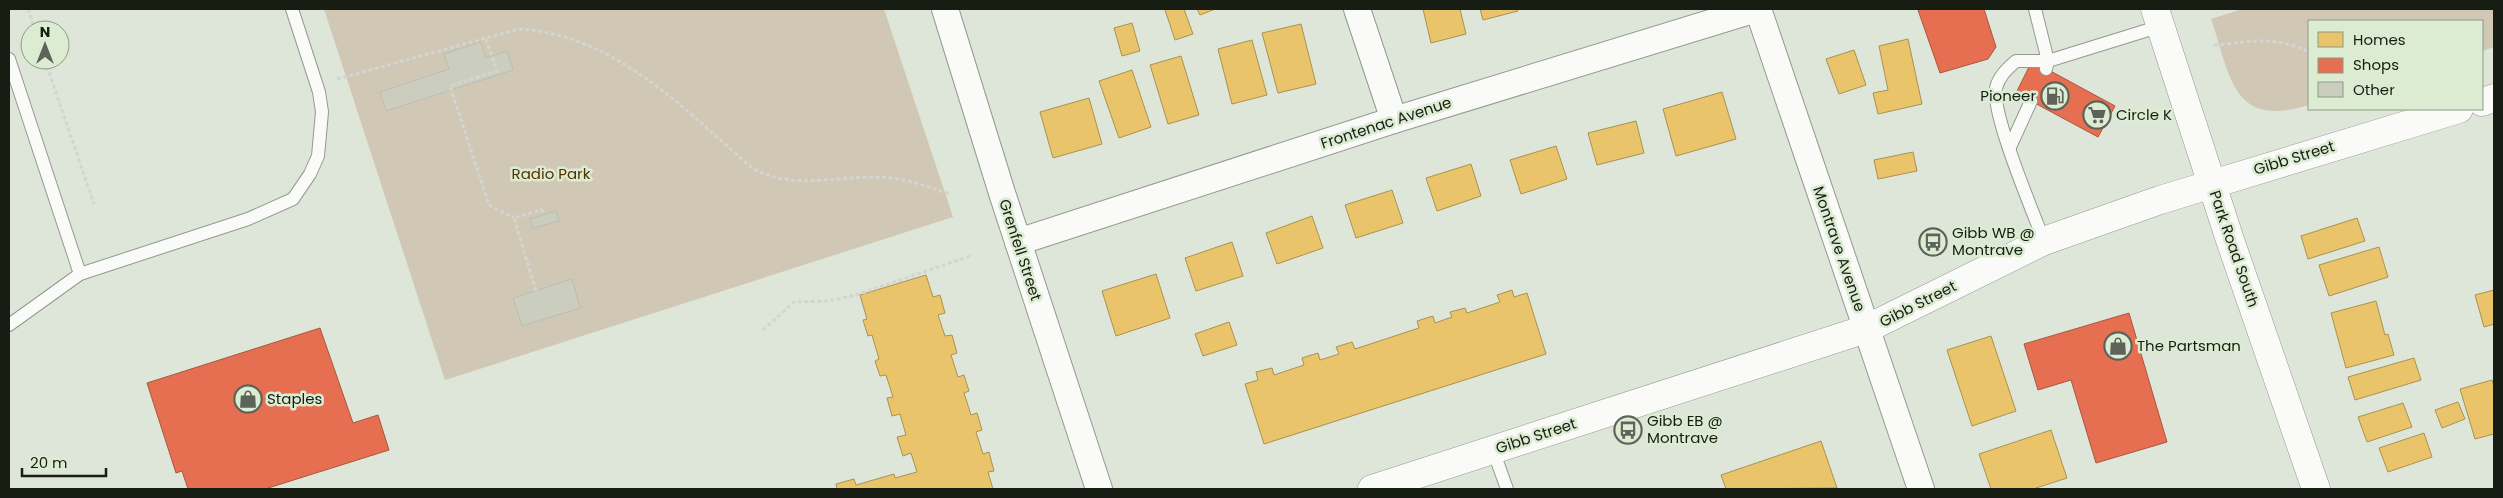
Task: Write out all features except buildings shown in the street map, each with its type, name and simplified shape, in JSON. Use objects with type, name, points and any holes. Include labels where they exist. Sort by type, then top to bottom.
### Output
[{"type":"main road","name":"Park Road South","points":[[2158,18],[2316,489]]},
{"type":"main road","name":"Gibb Street","points":[[1376,489],[1866,330],[2044,242],[2212,183],[2456,110]]},
{"type":"street","name":"Grenfell Street","points":[[945,9],[1018,242],[1099,489]]},
{"type":"street","points":[[1358,9],[1394,120]]},
{"type":"street","name":"Frontenac Avenue","points":[[1018,242],[1394,120],[1757,9]]},
{"type":"street","name":"Montrave Avenue","points":[[1757,9],[1921,489]]},
{"type":"lane","points":[[9,325],[80,274],[248,219],[293,199],[301,190],[318,156],[322,112],[319,92],[292,9]]},
{"type":"lane","points":[[2035,9],[2047,65]]},
{"type":"lane","points":[[2044,242],[1998,114],[1996,90],[2000,76],[2016,61],[2047,65],[2158,18]]},
{"type":"lane","points":[[9,59],[80,274]]},
{"type":"lane","points":[[2010,146],[2032,101]]},
{"type":"lane","points":[[1493,450],[1507,489]]},
{"type":"path","points":[[337,80],[519,29],[543,30],[607,53],[662,90],[753,169],[770,178],[795,181],[888,177],[910,180],[950,194]]},
{"type":"path","points":[[486,38],[496,71],[450,86],[489,205],[514,218],[542,210],[543,215]]},
{"type":"path","points":[[2214,45],[2272,40],[2289,43],[2308,52]]},
{"type":"path","points":[[48,70],[94,204]]},
{"type":"path","points":[[514,218],[536,291]]},
{"type":"path","points":[[762,330],[794,302],[828,301],[856,295],[973,254]]},
{"type":"green space","name":"Radio Park","points":[[324,9],[884,9],[953,217],[445,380]]},
{"type":"green space","points":[[2242,9],[2494,9],[2494,47],[2483,51],[2483,20],[2308,20],[2308,105],[2284,111],[2264,110],[2249,104],[2239,93],[2230,78],[2211,19]]},
{"type":"place","name":"Pioneer","points":[[2055,96]]},
{"type":"place","name":"Circle K","points":[[2097,115]]},
{"type":"place","name":"Gibb WB @ Montrave","points":[[1933,242]]},
{"type":"place","name":"The Partsman","points":[[2118,346]]},
{"type":"place","name":"Staples","points":[[248,399]]},
{"type":"place","name":"Gibb EB @ Montrave","points":[[1628,430]]}]
